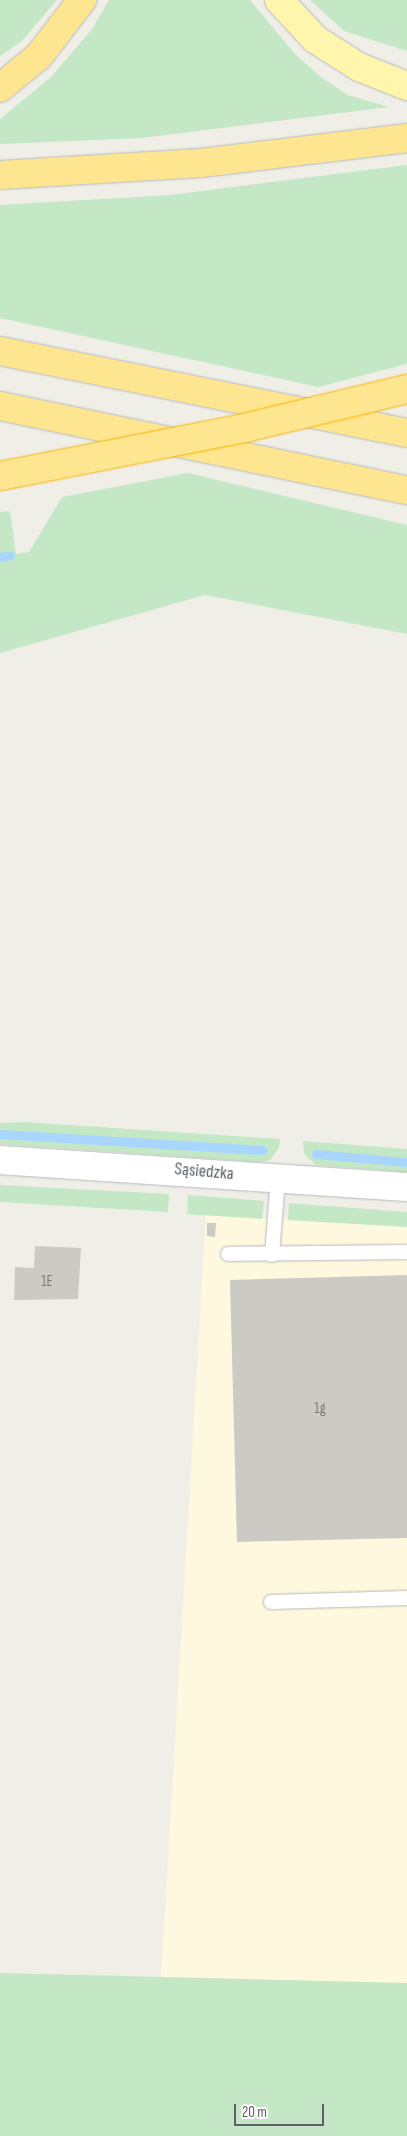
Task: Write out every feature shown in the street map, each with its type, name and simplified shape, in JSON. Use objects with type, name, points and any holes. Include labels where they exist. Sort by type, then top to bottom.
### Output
[{"type":"highway","points":[[0,88],[39,56],[82,0]]},
{"type":"highway","points":[[0,175],[201,163],[407,138]]},
{"type":"highway","points":[[0,351],[407,433]]},
{"type":"highway","points":[[0,476],[244,428],[407,389]]},
{"type":"highway","points":[[0,406],[407,490]]},
{"type":"main road","points":[[279,0],[315,39],[359,67],[407,86]]},
{"type":"street","name":"Sąsiedzka","points":[[0,1160],[407,1187]]},
{"type":"lane","points":[[272,1255],[278,1178]]},
{"type":"lane","points":[[228,1254],[407,1252]]},
{"type":"lane","points":[[271,1602],[407,1598]]},
{"type":"shaded area","points":[[206,1215],[407,1227],[407,1983],[161,1979]]},
{"type":"green space","points":[[0,0],[57,0],[22,41],[0,56]]},
{"type":"green space","points":[[109,0],[250,0],[295,54],[322,78],[348,95],[389,107],[142,138],[0,144],[0,119],[51,77],[92,29]]},
{"type":"green space","points":[[310,0],[407,0],[407,51],[344,31]]},
{"type":"green space","points":[[407,165],[407,364],[318,387],[0,318],[0,205],[170,195]]},
{"type":"green space","points":[[188,473],[407,525],[407,634],[205,595],[0,653],[0,512],[10,511],[16,554],[29,552],[62,497]]},
{"type":"green space","points":[[25,1122],[280,1139],[279,1148],[270,1160],[261,1162],[0,1144],[0,1123]]},
{"type":"green space","points":[[303,1141],[407,1149],[407,1172],[316,1165],[304,1154]]},
{"type":"green space","points":[[0,1185],[169,1194],[168,1212],[0,1202]]},
{"type":"green space","points":[[188,1195],[264,1201],[262,1219],[187,1214]]},
{"type":"green space","points":[[289,1203],[407,1212],[407,1227],[288,1220]]},
{"type":"green space","points":[[0,1973],[407,1983],[407,2136],[0,2136]]},
{"type":"building","points":[[207,1223],[216,1223],[215,1237],[207,1236]]},
{"type":"building","points":[[35,1246],[81,1248],[78,1299],[14,1300],[15,1267],[34,1268]]},
{"type":"building","points":[[407,1275],[407,1538],[237,1542],[230,1280]]},
{"type":"waterway","points":[[0,557],[10,555]]},
{"type":"waterway","points":[[0,1134],[263,1150]]},
{"type":"waterway","points":[[316,1154],[407,1162]]}]
